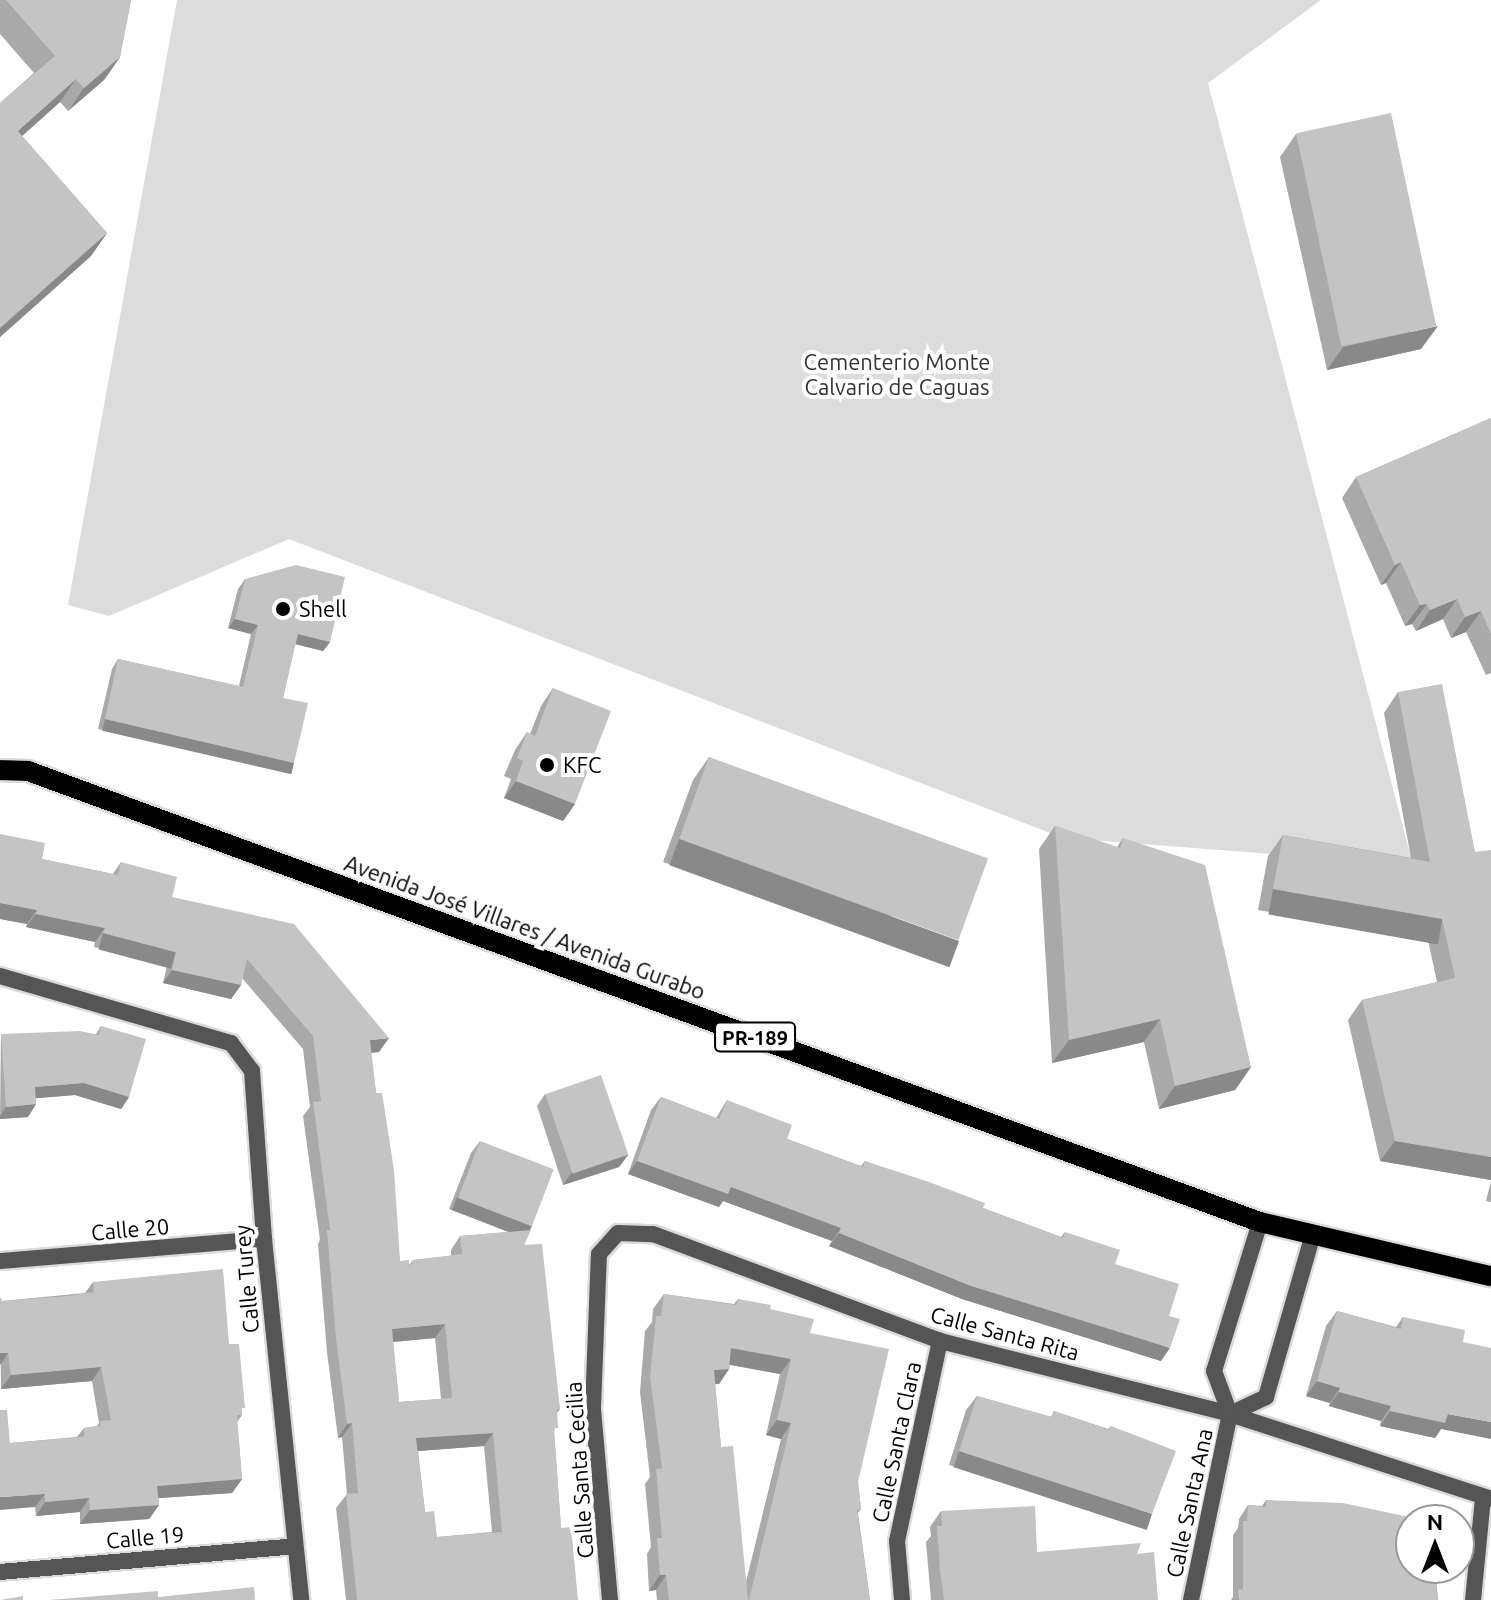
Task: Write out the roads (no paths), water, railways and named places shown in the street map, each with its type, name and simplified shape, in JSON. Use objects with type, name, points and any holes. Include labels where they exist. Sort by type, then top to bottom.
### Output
[{"type":"main road","name":"Avenida José Villares / Avenida Gurabo","points":[[0,770],[28,771],[1260,1222],[1491,1276]]},
{"type":"street","name":"Calle Turey","points":[[0,976],[231,1043],[252,1071],[264,1239],[301,1600]]},
{"type":"street","name":"Calle Santa Ana","points":[[1191,1600],[1230,1414],[1214,1371],[1260,1222]]},
{"type":"street","name":"Calle Santa Rita","points":[[596,1337],[599,1254],[618,1233],[653,1234],[940,1341],[1230,1414],[1487,1498]]},
{"type":"street","name":"Calle Santa Ana","points":[[1230,1414],[1266,1397],[1313,1234]]},
{"type":"street","name":"Calle 20","points":[[0,1261],[264,1239]]},
{"type":"street","name":"Calle Santa Cecilia","points":[[596,1337],[593,1408],[610,1600]]},
{"type":"street","name":"Calle Santa Clara","points":[[902,1600],[897,1541],[940,1341]]},
{"type":"street","points":[[1473,1600],[1487,1498]]},
{"type":"street","name":"Calle 19","points":[[0,1572],[295,1546]]},
{"type":"place","name":"Shell","points":[[283,609]]},
{"type":"place","name":"KFC","points":[[547,765]]},
{"type":"park label","name":"Cementerio Monte Calvario de Caguas","points":[[897,374]]}]
